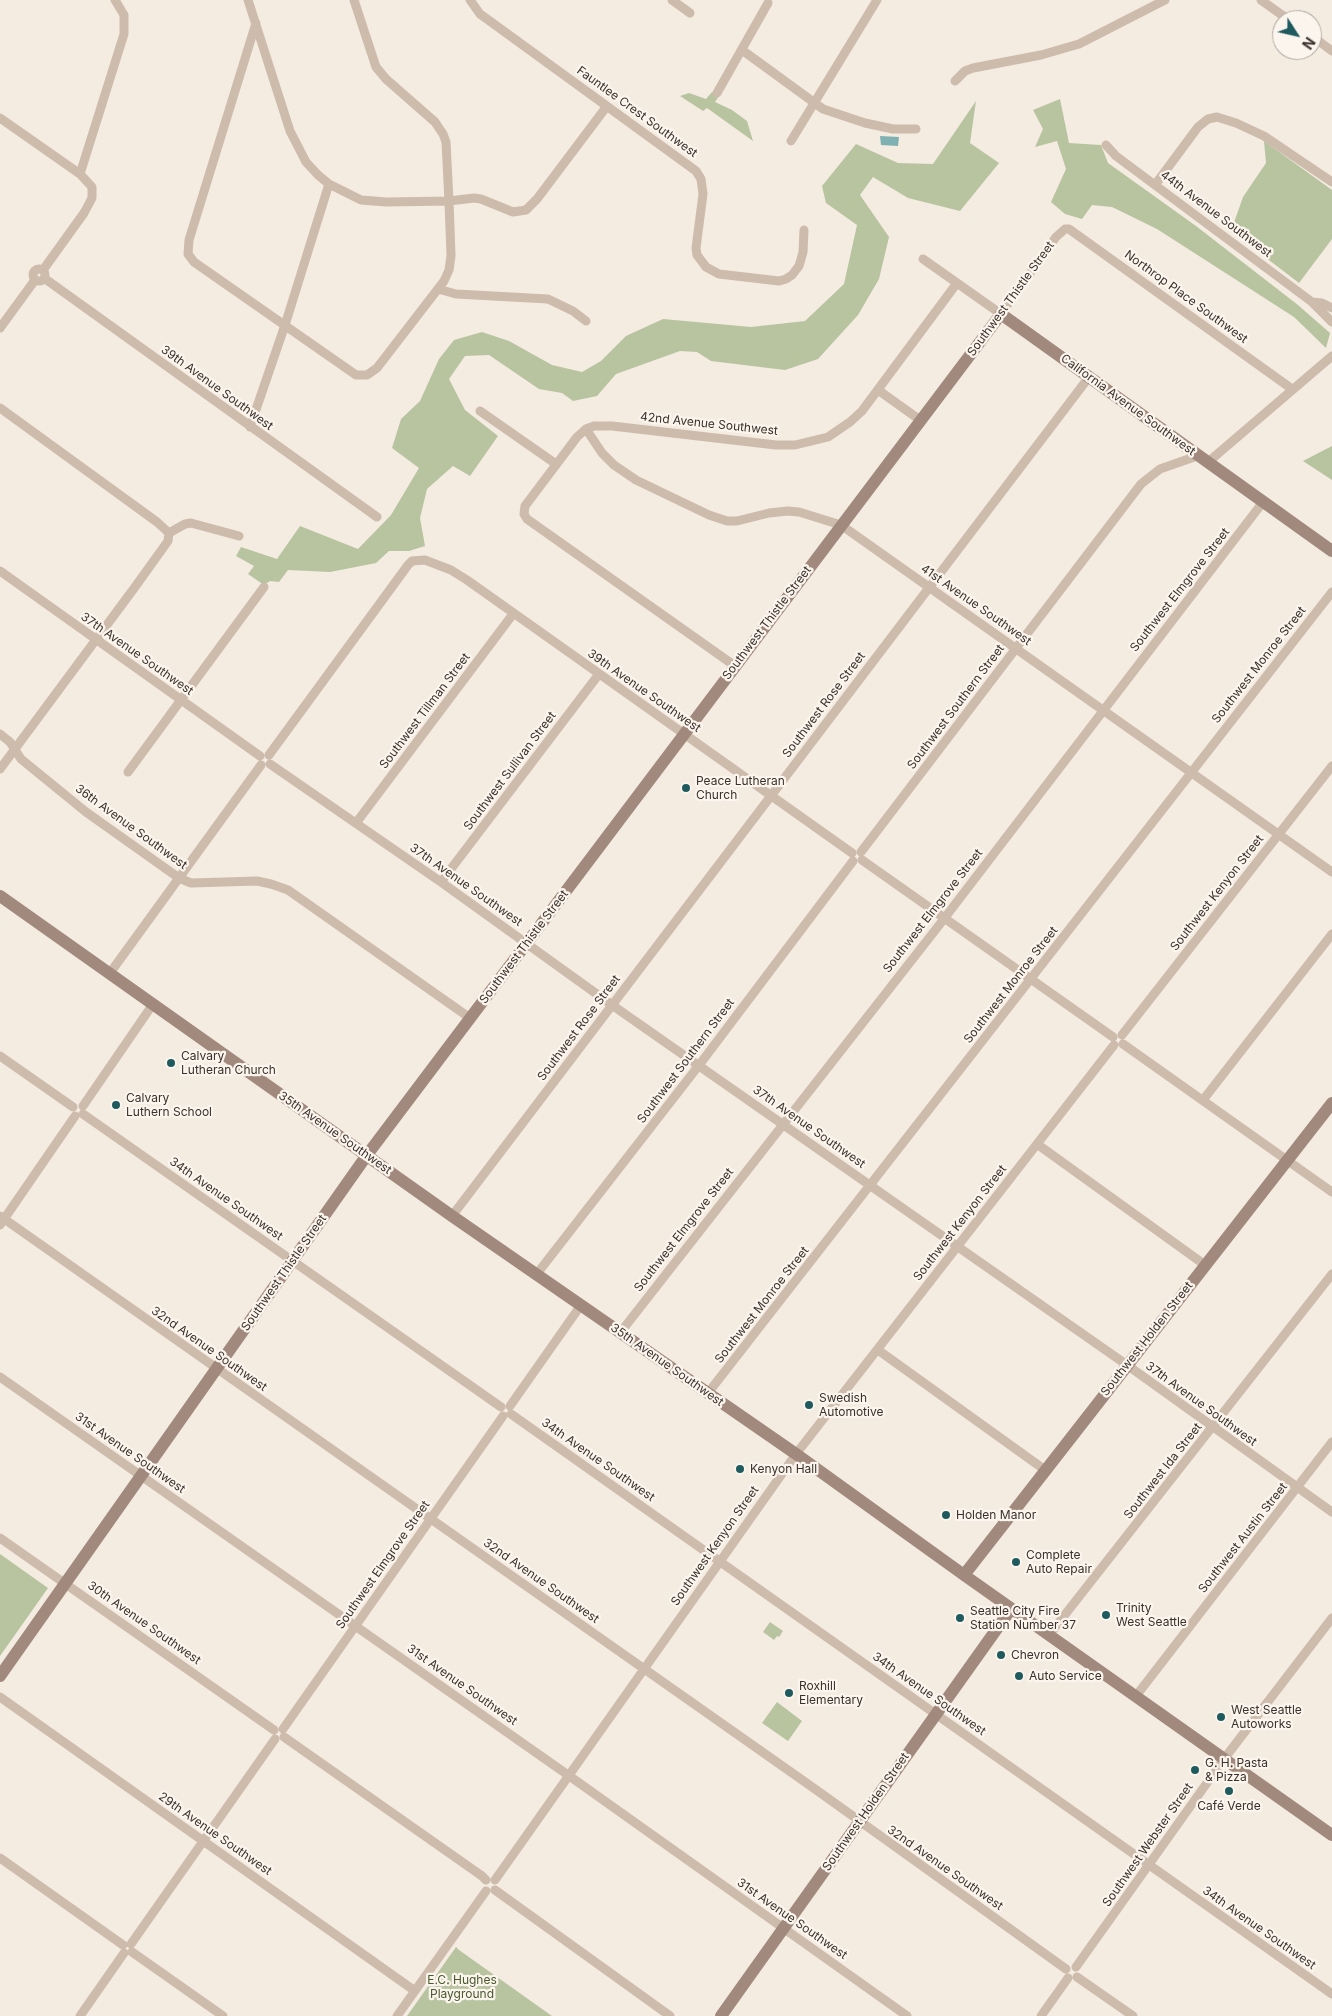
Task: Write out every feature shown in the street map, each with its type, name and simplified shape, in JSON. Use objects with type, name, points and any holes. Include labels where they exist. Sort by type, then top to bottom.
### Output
[{"type":"main road","name":"California Avenue Southwest","points":[[1001,314],[1332,552]]},
{"type":"main road","name":"Southwest Thistle Street","points":[[0,1676],[367,1155],[1001,314]]},
{"type":"main road","name":"35th Avenue Southwest","points":[[0,896],[536,1275],[796,1454],[964,1576],[1332,1835]]},
{"type":"main road","name":"Southwest Holden Street","points":[[964,1576],[1332,1103]]},
{"type":"main road","name":"Southwest Holden Street","points":[[721,2016],[1011,1608]]},
{"type":"street","points":[[80,174],[124,34],[124,15],[115,0]]},
{"type":"street","points":[[248,0],[290,131],[306,162],[329,184],[349,195],[374,202],[449,201],[474,198],[513,212],[526,210],[537,199],[607,106]]},
{"type":"street","points":[[256,23],[189,240],[188,254],[194,262],[351,373],[362,376],[373,373],[438,289],[448,270],[452,256],[446,142],[443,134],[435,122],[386,79],[376,67],[354,0]]},
{"type":"street","name":"Fauntlee Crest Southwest","points":[[470,0],[487,19],[696,170],[701,179],[703,194],[696,248],[697,255],[706,268],[712,272],[779,281],[786,279],[799,266],[803,252],[804,230]]},
{"type":"street","points":[[672,0],[690,13]]},
{"type":"street","points":[[791,140],[877,0]]},
{"type":"street","points":[[955,81],[973,68],[1041,55],[1078,44],[1165,0]]},
{"type":"street","points":[[1261,0],[1275,10]]},
{"type":"street","points":[[717,93],[768,3]]},
{"type":"street","points":[[742,50],[823,109],[865,123],[893,128],[916,129]]},
{"type":"street","points":[[0,118],[80,174],[92,187],[93,193],[90,203],[40,276],[0,328]]},
{"type":"street","points":[[1155,185],[1182,146],[1203,122],[1208,119],[1223,118],[1264,136],[1332,182]]},
{"type":"street","name":"44th Avenue Southwest","points":[[1106,145],[1116,156],[1312,302],[1332,322]]},
{"type":"street","points":[[250,427],[285,325],[329,184]]},
{"type":"street","name":"Southwest Thistle Street","points":[[1001,314],[1056,237],[1065,229]]},
{"type":"street","name":"Northrop Place Southwest","points":[[1065,229],[1073,231],[1292,389]]},
{"type":"street","name":"California Avenue Southwest","points":[[923,259],[1001,314]]},
{"type":"street","name":"39th Avenue Southwest","points":[[40,276],[376,518]]},
{"type":"street","points":[[920,420],[878,390],[957,283]]},
{"type":"street","points":[[438,289],[456,294],[548,299],[572,311],[586,322]]},
{"type":"street","name":"44th Avenue Southwest","points":[[1312,302],[1322,303],[1332,308]]},
{"type":"street","name":"Southwest Southern Street","points":[[536,1275],[699,1065],[1141,484],[1160,469],[1202,459],[1332,356]]},
{"type":"street","name":"Southwest Rose Street","points":[[452,1216],[1089,377]]},
{"type":"street","name":"42nd Avenue Southwest","points":[[586,429],[594,426],[612,426],[776,446],[795,445],[828,437],[839,430],[862,411],[878,390]]},
{"type":"street","points":[[0,408],[157,522],[169,534]]},
{"type":"street","points":[[480,411],[556,464]]},
{"type":"street","points":[[586,429],[577,437],[525,506],[524,515],[527,519],[735,666]]},
{"type":"street","name":"41st Avenue Southwest","points":[[586,429],[602,453],[614,465],[636,480],[709,515],[737,521],[769,513],[788,511],[799,512],[841,525],[1332,872]]},
{"type":"street","name":"Southwest Elmgrove Street","points":[[620,1332],[944,918],[1263,502]]},
{"type":"street","points":[[0,769],[168,540],[169,534],[185,524],[191,524],[238,536]]},
{"type":"street","name":"39th Avenue Southwest","points":[[265,760],[408,565],[417,560],[435,563],[451,570],[1332,1192]]},
{"type":"street","name":"37th Avenue Southwest","points":[[0,571],[612,1005],[1127,1365],[1212,1428],[1332,1512]]},
{"type":"street","points":[[128,772],[264,587]]},
{"type":"street","name":"Southwest Monroe Street","points":[[708,1393],[1332,592]]},
{"type":"street","name":"Southwest Tillman Street","points":[[356,822],[513,614]]},
{"type":"street","name":"Southwest Sullivan Street","points":[[441,882],[599,674]]},
{"type":"street","name":"36th Avenue Southwest","points":[[0,734],[10,742],[21,759],[86,812],[179,878],[191,883],[256,881],[288,890],[470,1018]]},
{"type":"street","points":[[110,973],[265,760]]},
{"type":"street","name":"Southwest Kenyon Street","points":[[490,1880],[568,1775],[796,1454],[1332,766]]},
{"type":"street","points":[[1203,1100],[1332,934]]},
{"type":"street","points":[[1,1220],[153,1004]]},
{"type":"street","name":"34th Avenue Southwest","points":[[0,1056],[293,1260],[1148,1866],[1332,1994]]},
{"type":"street","points":[[1037,1144],[1205,1265]]},
{"type":"street","name":"32nd Avenue Southwest","points":[[1,1220],[644,1669],[1134,2016]]},
{"type":"street","name":"Southwest Ida Street","points":[[1049,1635],[1332,1274]]},
{"type":"street","name":"Southwest Elmgrove Street","points":[[80,2016],[581,1305]]},
{"type":"street","points":[[878,1350],[1045,1470]]},
{"type":"street","name":"31st Avenue Southwest","points":[[0,1377],[568,1775],[907,2016]]},
{"type":"street","name":"Southwest Austin Street","points":[[1136,1696],[1332,1442]]},
{"type":"street","name":"30th Avenue Southwest","points":[[0,1538],[490,1880]]},
{"type":"street","name":"Southwest Webster Street","points":[[1041,2016],[1224,1759],[1331,1619]]},
{"type":"street","name":"29th Avenue Southwest","points":[[0,1697],[415,1991]]},
{"type":"street","points":[[0,1858],[223,2016]]},
{"type":"street","points":[[397,2016],[497,1884],[490,1880]]},
{"type":"street","points":[[491,1890],[670,2016]]},
{"type":"green space","points":[[712,92],[719,96],[715,102],[732,110],[747,121],[753,141],[707,108],[703,111],[680,96],[689,93],[706,99]]},
{"type":"green space","points":[[1060,99],[1069,143],[1101,145],[1108,163],[1196,226],[1298,305],[1330,333],[1326,348],[1294,317],[1157,229],[1112,207],[1092,205],[1082,219],[1065,214],[1051,202],[1066,169],[1057,141],[1035,147],[1043,129],[1033,110]]},
{"type":"green space","points":[[976,101],[970,143],[999,163],[960,211],[908,198],[873,177],[860,195],[889,237],[879,279],[858,315],[818,359],[785,370],[711,361],[697,352],[680,351],[616,374],[597,396],[573,401],[562,393],[539,389],[489,355],[465,356],[449,379],[465,410],[498,436],[470,476],[453,466],[427,489],[420,518],[425,546],[409,551],[389,551],[376,563],[330,572],[288,570],[279,582],[270,581],[264,585],[248,574],[254,566],[236,556],[241,547],[277,559],[300,526],[358,549],[391,515],[419,468],[392,448],[401,419],[420,401],[439,359],[454,340],[482,332],[509,341],[552,365],[582,372],[601,361],[626,336],[663,319],[751,327],[805,321],[844,284],[857,225],[826,203],[822,186],[856,144],[898,163],[933,164]]},
{"type":"green space","points":[[1264,141],[1332,190],[1332,239],[1299,283],[1231,231],[1243,197],[1266,163]]},
{"type":"green space","points":[[1332,446],[1332,480],[1303,461]]},
{"type":"green space","points":[[0,1554],[48,1588],[0,1656]]},
{"type":"green space","points":[[770,1622],[783,1631],[774,1640],[763,1632]]},
{"type":"green space","points":[[777,1702],[802,1721],[788,1741],[762,1723]]},
{"type":"green space","name":"E.C. Hughes Playground","points":[[456,1947],[459,1950],[552,2016],[407,2016]]},
{"type":"water","points":[[880,136],[899,137],[898,146],[881,145]]},
{"type":"place","name":"Peace Lutheran Church","points":[[686,788]]},
{"type":"place","name":"Calvary Lutheran Church","points":[[171,1063]]},
{"type":"place","name":"Calvary Luthern School","points":[[116,1105]]},
{"type":"place","name":"Swedish Automotive","points":[[809,1405]]},
{"type":"place","name":"Kenyon Hall","points":[[740,1469]]},
{"type":"place","name":"Holden Manor","points":[[946,1515]]},
{"type":"place","name":"Complete Auto Repair","points":[[1016,1562]]},
{"type":"place","name":"Trinity West Seattle","points":[[1106,1615]]},
{"type":"place","name":"Seattle City Fire Station Number 37","points":[[960,1618]]},
{"type":"place","name":"Chevron","points":[[1001,1655]]},
{"type":"place","name":"Auto Service","points":[[1019,1676]]},
{"type":"place","name":"Roxhill Elementary","points":[[789,1693]]},
{"type":"place","name":"West Seattle Autoworks","points":[[1221,1717]]},
{"type":"place","name":"G. H. Pasta & Pizza","points":[[1195,1770]]},
{"type":"place","name":"Café Verde","points":[[1229,1791]]}]
